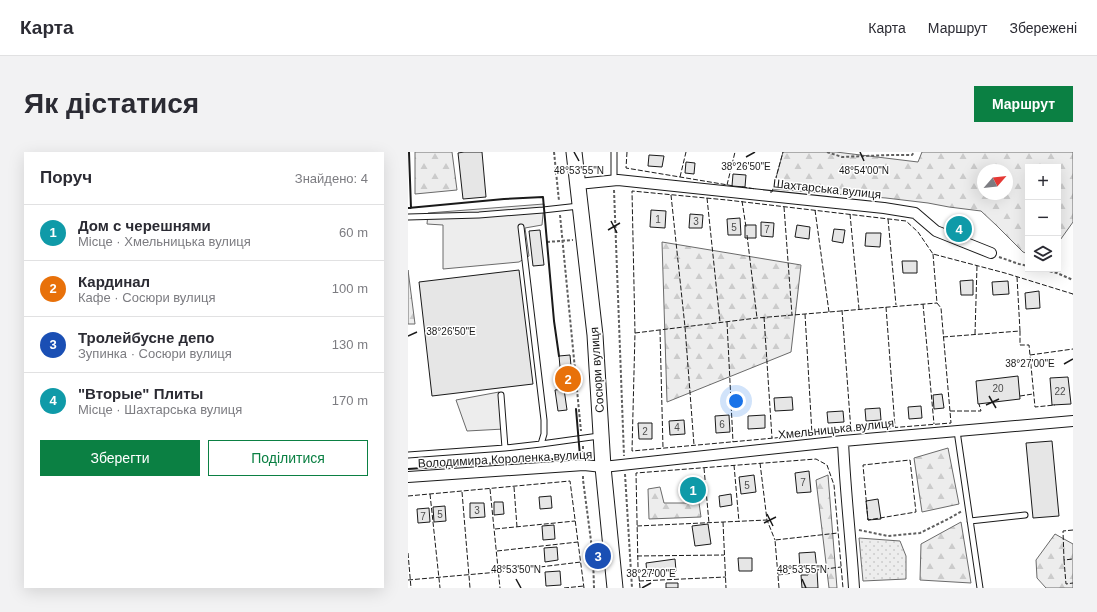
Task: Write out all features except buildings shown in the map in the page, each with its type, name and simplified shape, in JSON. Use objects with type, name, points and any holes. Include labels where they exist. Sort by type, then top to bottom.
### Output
[{"type":"main road","name":"Сосюри вулиця","points":[[574,152],[595,335],[603,467],[615,588]]},
{"type":"street","name":"Шахтарська вулиця","points":[[578,184],[614,179],[884,208],[915,213],[936,231],[991,253]]},
{"type":"street","name":"Хмельницька вулиця","points":[[603,467],[843,441],[1073,421]]},
{"type":"street","points":[[843,441],[854,588]]},
{"type":"street","name":"Володимира Короленка вулиця","points":[[408,477],[584,465],[603,467]]},
{"type":"lane","points":[[614,152],[614,179]]},
{"type":"lane","points":[[408,217],[479,215],[580,206]]},
{"type":"lane","points":[[521,227],[544,420],[544,434],[541,444]]},
{"type":"lane","points":[[500,395],[505,448]]},
{"type":"lane","points":[[957,431],[980,588]]},
{"type":"lane","points":[[408,455],[505,448],[601,436]]},
{"type":"lane","points":[[970,521],[1025,515]]},
{"type":"path","points":[[554,152],[582,438],[584,465],[583,480],[593,556],[594,588]]},
{"type":"path","points":[[827,152],[842,157],[912,155],[914,152]]},
{"type":"path","points":[[614,179],[624,464],[632,588]]},
{"type":"path","points":[[547,242],[584,239]]},
{"type":"path","points":[[991,253],[1025,265]]},
{"type":"path","points":[[1053,272],[1073,280]]},
{"type":"path","points":[[850,528],[888,536],[920,533],[968,507]]},
{"type":"green space","points":[[415,152],[452,152],[457,190],[415,194]]},
{"type":"green space","points":[[783,152],[836,152],[918,162],[922,152],[1073,152],[1073,222],[1061,239],[1061,164],[1025,164],[1025,253],[981,211],[886,198],[773,189]]},
{"type":"green space","points":[[662,242],[801,265],[791,352],[667,402]]},
{"type":"green space","points":[[408,270],[415,324],[408,324]]},
{"type":"green space","points":[[948,448],[959,504],[922,512],[914,458]]},
{"type":"green space","points":[[828,475],[837,588],[829,588],[816,480]]},
{"type":"green space","points":[[660,487],[664,503],[699,503],[701,517],[649,519],[648,489]]},
{"type":"green space","points":[[961,522],[971,583],[920,580],[921,544]]},
{"type":"green space","points":[[1055,534],[1073,544],[1073,588],[1046,588],[1037,578],[1036,560]]},
{"type":"green space","points":[[859,538],[900,541],[906,556],[906,579],[863,581]]},
{"type":"shaded area","points":[[544,204],[542,225],[525,228],[529,256],[519,262],[443,269],[443,225],[427,224],[428,213]]},
{"type":"shaded area","points":[[499,392],[504,429],[467,431],[456,400]]},
{"type":"fence","points":[[627,152],[626,168],[734,186]]},
{"type":"fence","points":[[680,177],[686,152]]},
{"type":"fence","points":[[727,185],[735,152]]},
{"type":"fence","points":[[770,192],[772,192],[783,152]]},
{"type":"fence","points":[[742,187],[756,189]]},
{"type":"fence","points":[[933,254],[937,303],[941,308],[951,423],[632,451],[635,333],[632,191],[727,200],[906,221],[918,232],[933,254],[1005,273],[1073,294],[1073,296]]},
{"type":"fence","points":[[671,195],[685,327],[694,445]]},
{"type":"fence","points":[[707,198],[720,322]]},
{"type":"fence","points":[[742,201],[746,227]]},
{"type":"fence","points":[[784,207],[792,315]]},
{"type":"fence","points":[[815,210],[829,312]]},
{"type":"fence","points":[[850,214],[859,309]]},
{"type":"fence","points":[[888,219],[896,305]]},
{"type":"fence","points":[[747,235],[757,318]]},
{"type":"fence","points":[[975,334],[977,266]]},
{"type":"fence","points":[[1017,277],[1020,331]]},
{"type":"fence","points":[[635,333],[757,318],[937,303]]},
{"type":"fence","points":[[923,304],[934,424]]},
{"type":"fence","points":[[886,307],[895,427]]},
{"type":"fence","points":[[842,310],[851,431]]},
{"type":"fence","points":[[805,314],[812,434]]},
{"type":"fence","points":[[764,317],[772,438]]},
{"type":"fence","points":[[727,322],[733,442]]},
{"type":"fence","points":[[660,330],[663,448]]},
{"type":"fence","points":[[943,337],[1020,331],[1020,345],[1029,345],[1035,407],[1055,405]]},
{"type":"fence","points":[[1030,355],[1073,349]]},
{"type":"fence","points":[[1020,396],[1033,394]]},
{"type":"fence","points":[[950,411],[981,411],[979,404]]},
{"type":"fence","points":[[640,588],[638,567],[636,473],[816,459],[827,465],[834,485],[843,588]]},
{"type":"fence","points":[[910,460],[916,512],[868,520],[863,465],[910,460]]},
{"type":"fence","points":[[760,463],[767,520],[775,540]]},
{"type":"fence","points":[[734,465],[739,522]]},
{"type":"fence","points":[[704,468],[709,523]]},
{"type":"fence","points":[[408,496],[570,481],[584,588]]},
{"type":"fence","points":[[514,487],[517,527]]},
{"type":"fence","points":[[490,489],[500,588]]},
{"type":"fence","points":[[462,492],[470,588]]},
{"type":"fence","points":[[430,494],[440,588]]},
{"type":"fence","points":[[637,526],[767,520]]},
{"type":"fence","points":[[495,529],[575,521]]},
{"type":"fence","points":[[723,522],[726,588]]},
{"type":"fence","points":[[1073,530],[1063,531],[1064,560],[1073,559]]},
{"type":"fence","points":[[779,588],[775,540],[838,533]]},
{"type":"fence","points":[[497,551],[578,542]]},
{"type":"fence","points":[[408,553],[411,588]]},
{"type":"fence","points":[[637,556],[724,555]]},
{"type":"fence","points":[[1064,560],[1066,584],[1073,583]]},
{"type":"fence","points":[[408,580],[499,572],[581,562]]},
{"type":"fence","points":[[817,570],[841,567]]},
{"type":"fence","points":[[778,575],[808,571]]},
{"type":"fence","points":[[639,581],[726,577]]},
{"type":"fence","points":[[564,588],[584,586]]},
{"type":"wall","points":[[409,152],[411,208]]},
{"type":"wall","points":[[408,208],[543,197],[554,321],[559,356]]},
{"type":"wall","points":[[408,469],[545,460],[580,456],[576,409]]},
{"type":"place","name":"\"Вторые\" Плиты","points":[[959,229]]},
{"type":"place","name":"Кардинал","points":[[568,379]]},
{"type":"place","name":"Дом с черешнями","points":[[693,490]]},
{"type":"place","name":"Тролейбусне депо","points":[[598,556]]}]
